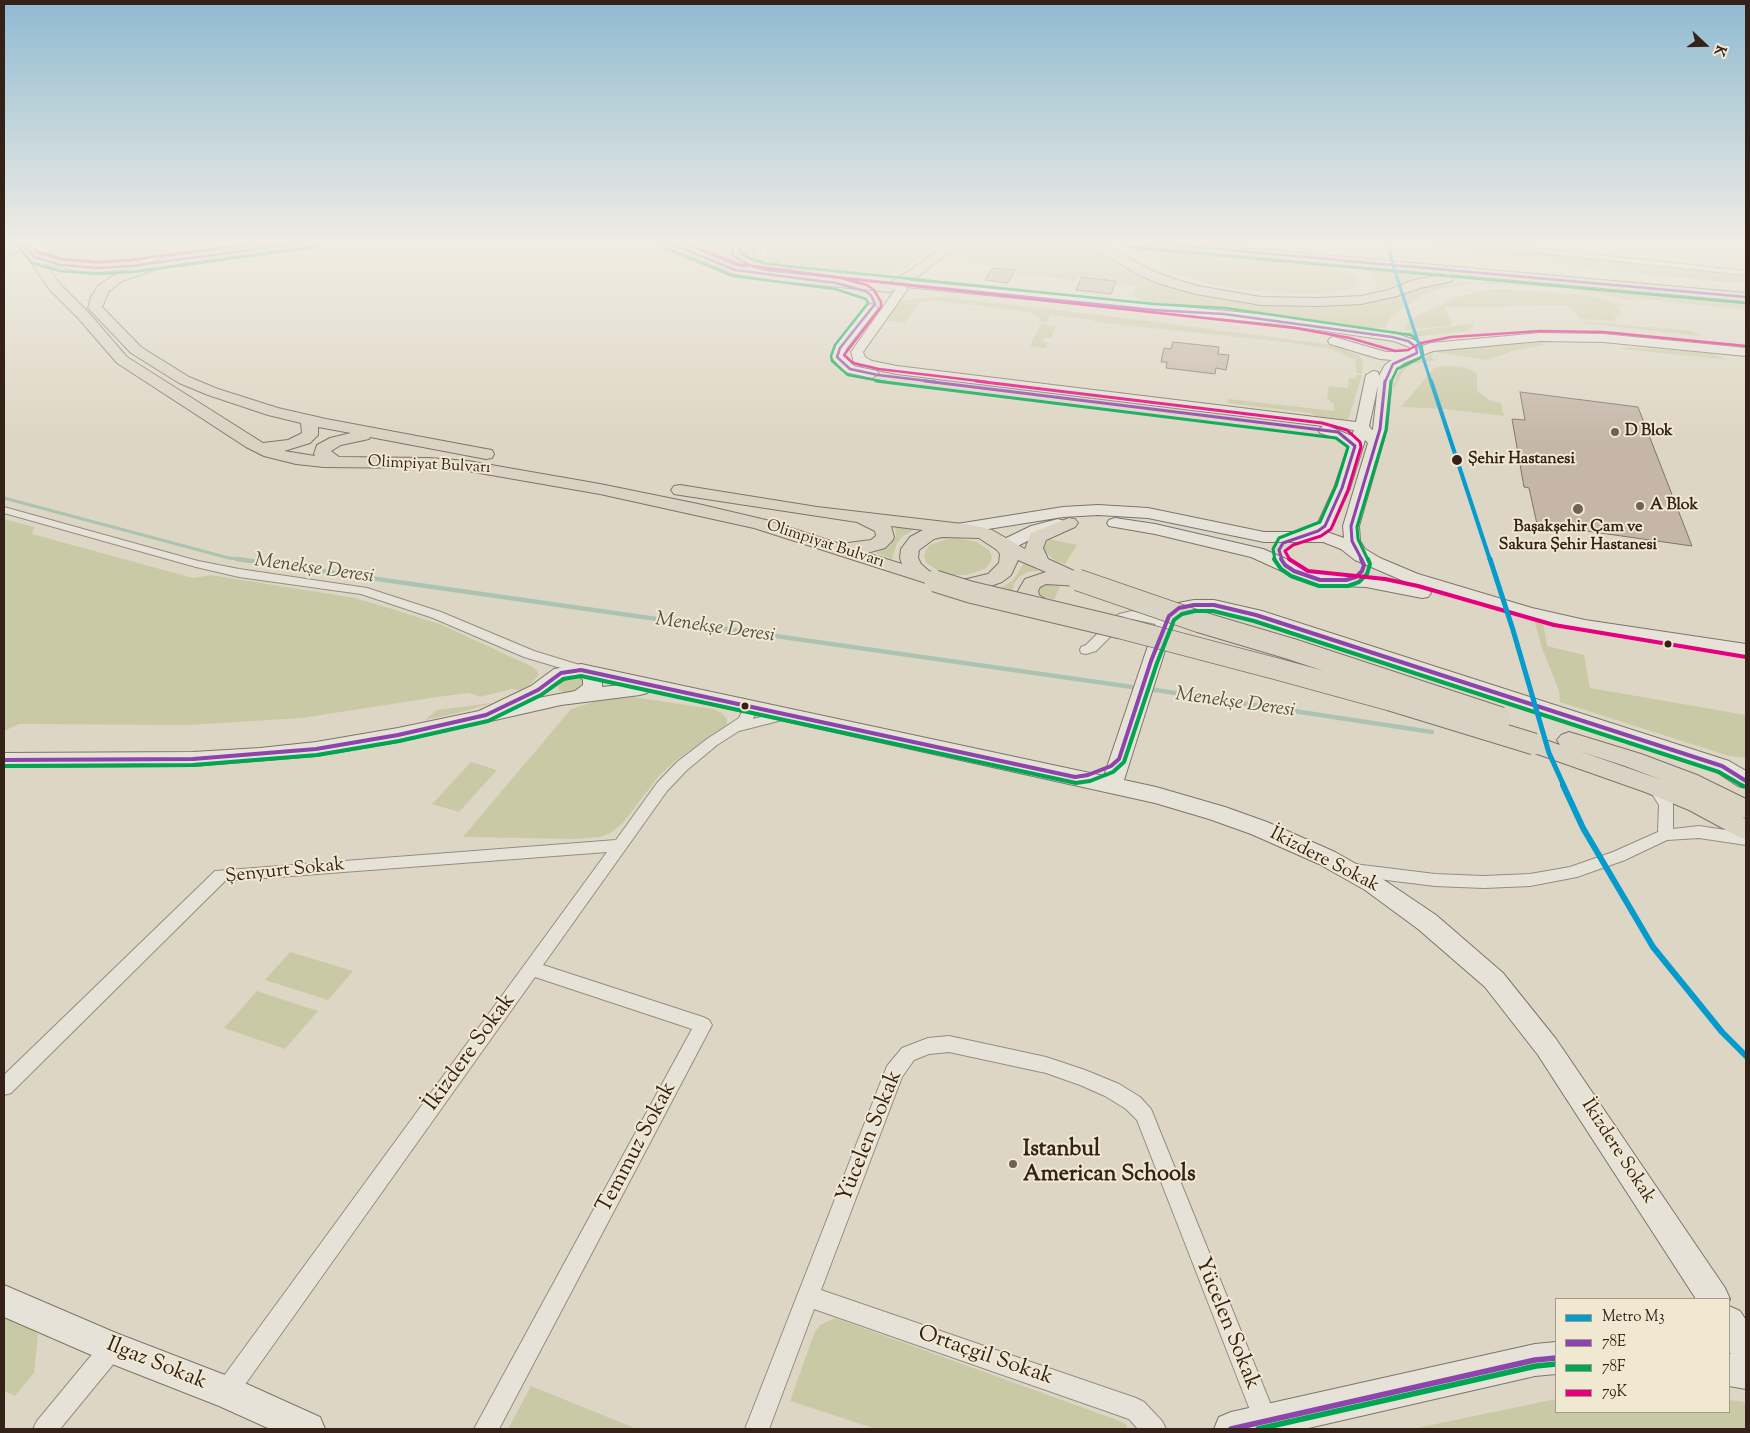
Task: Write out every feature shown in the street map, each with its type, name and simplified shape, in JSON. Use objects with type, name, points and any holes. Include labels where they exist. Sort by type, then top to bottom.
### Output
[{"type":"main road","name":"Olimpiyat Bulvarı","points":[[76,308],[122,360],[258,447],[278,455],[296,459],[338,462],[411,462],[468,466],[607,483],[741,519],[936,581]]},
{"type":"main road","points":[[96,308],[136,350],[184,380],[251,406],[308,420],[607,483],[985,534],[1004,546],[1078,580],[1200,622],[1291,649],[1534,736],[1698,804],[1746,830]]},
{"type":"main road","points":[[258,447],[291,445],[304,440],[310,435],[312,430],[308,420]]},
{"type":"main road","points":[[338,462],[322,454],[327,445],[352,437],[384,436]]},
{"type":"main road","points":[[837,548],[864,548],[878,544],[885,537],[884,529],[876,523],[860,517]]},
{"type":"main road","points":[[1040,562],[1034,548],[1038,537],[1069,522]]},
{"type":"main road","points":[[957,529],[927,535],[917,541],[910,549],[909,558],[913,567],[922,575],[970,592],[1203,649],[1362,693],[1633,760],[1705,788],[1746,809]]},
{"type":"main road","points":[[936,581],[951,585],[967,585],[982,583],[995,578],[1004,571],[1009,563],[1009,554],[1004,546]]},
{"type":"main road","points":[[1052,612],[1031,598],[1028,591],[1032,583],[1043,578],[1078,580]]},
{"type":"street","points":[[872,308],[840,348],[837,357],[850,368],[858,371],[936,378],[1362,427],[1375,442]]},
{"type":"street","points":[[885,308],[857,352],[859,359],[879,367],[936,378],[1321,429],[1344,436],[1355,446]]},
{"type":"street","points":[[1059,308],[1294,334],[1349,344],[1394,357],[1413,354]]},
{"type":"street","points":[[1135,308],[1224,314],[1402,339],[1430,340],[1523,332],[1597,335],[1746,347]]},
{"type":"street","points":[[1346,580],[1356,577],[1362,571],[1364,565],[1362,558],[1356,550],[1350,532],[1380,429],[1385,378],[1394,364],[1431,346],[1513,338],[1597,335],[1746,352]]},
{"type":"street","points":[[1285,564],[1280,557],[1279,550],[1283,544],[1291,539],[1318,531],[1326,526],[1342,488],[1362,427],[1375,365],[1370,350],[1364,345],[1366,339],[1382,336]]},
{"type":"street","points":[[1402,339],[1416,347],[1413,354]]},
{"type":"street","points":[[4,510],[196,564],[239,573],[363,591],[437,615],[529,654],[583,671],[593,678],[593,682],[592,687],[582,696]]},
{"type":"street","points":[[957,529],[1063,512],[1098,510],[1148,513],[1240,534],[1264,537],[1325,537],[1347,545],[1374,562],[1412,578],[1558,624],[1746,650]]},
{"type":"street","points":[[1205,525],[1243,529],[1283,528],[1311,522],[1330,514]]},
{"type":"street","points":[[1004,546],[1037,529],[1069,522],[1110,523],[1155,529],[1257,553],[1285,564],[1306,577],[1384,584],[1658,649],[1746,663]]},
{"type":"street","points":[[1112,785],[1120,754],[1164,622],[1179,608],[1194,605],[1214,605],[1234,608],[1722,766],[1742,778],[1740,787],[1729,792],[1705,788]]},
{"type":"street","points":[[1086,650],[1091,648],[1123,617],[1132,615],[1164,622]]},
{"type":"street","points":[[1658,649],[1686,648],[1700,643]]},
{"type":"street","points":[[529,654],[546,666],[552,674],[548,690],[550,694],[561,699]]},
{"type":"street","points":[[486,715],[538,690],[561,673],[583,671]]},
{"type":"street","name":"İkizdere Sokak","points":[[583,671],[1156,795],[1259,828],[1348,869],[1427,922],[1494,980],[1518,1008],[1547,1047],[1713,1298]]},
{"type":"street","points":[[4,760],[193,759],[316,749],[389,736],[561,699],[659,688]]},
{"type":"street","points":[[727,702],[738,713],[738,718],[732,729]]},
{"type":"street","points":[[732,729],[745,721],[751,707]]},
{"type":"street","points":[[732,729],[785,715]]},
{"type":"street","name":"İkizdere Sokak","points":[[226,1392],[662,787],[682,766],[732,729]]},
{"type":"street","points":[[1075,777],[1100,772],[1112,766],[1120,754]]},
{"type":"street","points":[[1120,754],[1129,777],[1138,785],[1156,795]]},
{"type":"street","points":[[1654,786],[1666,804],[1665,835]]},
{"type":"street","points":[[1348,869],[1435,880],[1484,882],[1530,880],[1571,873],[1619,856],[1665,835],[1700,832],[1746,839]]},
{"type":"street","name":"Şenyurt Sokak","points":[[4,1087],[220,875],[620,845]]},
{"type":"street","name":"Temmuz Sokak","points":[[486,1429],[703,1026],[532,968]]},
{"type":"street","name":"Yücelen Sokak","points":[[757,1429],[894,1072],[908,1054],[928,1046],[949,1044],[988,1050],[1046,1065],[1085,1078],[1133,1102],[1144,1115],[1265,1420]]},
{"type":"street","name":"Ortaçgil Sokak","points":[[808,1296],[1136,1410],[1154,1429]]},
{"type":"street","name":"Ilgaz Sokak","points":[[4,1301],[112,1348],[226,1392],[308,1429]]},
{"type":"street","points":[[1730,1324],[1746,1348]]},
{"type":"street","points":[[45,1429],[112,1348]]},
{"type":"street","points":[[1231,1429],[1535,1360],[1555,1358]]},
{"type":"street","points":[[1730,1370],[1746,1372]]},
{"type":"green space","points":[[895,308],[916,308],[905,323],[883,320]]},
{"type":"green space","points":[[996,308],[1038,308],[1334,345],[1360,356],[1363,363],[1362,374],[1357,373],[1355,360],[1330,349],[1293,343],[1094,322],[1094,320],[1050,315],[1046,323],[1038,322],[1040,318],[1029,312]]},
{"type":"green space","points":[[1172,308],[1404,308],[1390,318],[1385,328],[1350,328]]},
{"type":"green space","points":[[1434,308],[1445,308],[1452,325],[1405,330],[1406,324],[1414,317]]},
{"type":"green space","points":[[1570,308],[1619,308],[1622,315],[1615,315],[1616,321],[1581,319]]},
{"type":"green space","points":[[1726,308],[1746,308],[1746,310]]},
{"type":"green space","points":[[1580,321],[1692,331],[1701,336],[1584,323]]},
{"type":"green space","points":[[1473,323],[1468,331],[1423,336],[1410,336],[1402,333]]},
{"type":"green space","points":[[1041,324],[1056,326],[1051,338],[1045,337],[1042,342],[1048,343],[1046,348],[1030,346]]},
{"type":"green space","points":[[1536,341],[1546,345],[1512,351],[1487,360],[1434,352],[1442,349]]},
{"type":"green space","points":[[1630,347],[1712,353],[1728,360],[1621,349]]},
{"type":"green space","points":[[1434,352],[1431,358],[1436,360],[1412,364],[1404,370],[1392,392],[1397,374],[1403,366],[1427,358]]},
{"type":"green space","points":[[1446,366],[1465,367],[1477,373],[1477,391],[1491,401],[1501,403],[1504,416],[1445,409],[1401,407],[1434,368]]},
{"type":"green space","points":[[1357,375],[1362,375],[1348,420],[1316,416],[1310,413],[1227,403],[1228,399],[1334,411],[1334,404],[1327,399],[1329,386],[1348,388],[1349,378],[1355,378]]},
{"type":"green space","points":[[4,519],[34,527],[32,534],[193,578],[211,575],[355,598],[442,625],[533,667],[538,672],[538,676],[529,685],[520,690],[511,689],[480,697],[469,693],[437,697],[302,718],[189,725],[19,724],[4,731]]},
{"type":"green space","points":[[895,526],[917,528],[902,537],[897,543],[892,559],[876,553],[890,546],[896,536]]},
{"type":"green space","points":[[957,538],[977,542],[990,551],[992,557],[985,569],[966,575],[953,575],[942,573],[926,563],[924,556],[930,545],[947,539]]},
{"type":"green space","points":[[1049,539],[1077,545],[1065,564],[1056,561],[1044,551],[1044,546]]},
{"type":"green space","points":[[1024,563],[1039,571],[1028,572],[1019,577],[1014,584],[1012,594],[993,590],[1013,580]]},
{"type":"green space","points":[[1046,584],[1060,586],[1054,600],[1039,594],[1038,589]]},
{"type":"green space","points":[[1530,606],[1541,611],[1547,646],[1584,655],[1590,688],[1746,715],[1746,758],[1729,756],[1560,702],[1559,691],[1542,648]]},
{"type":"green space","points":[[575,676],[582,678],[585,683],[579,691],[566,693],[559,690],[560,682]]},
{"type":"green space","points":[[633,697],[713,709],[722,713],[727,719],[727,725],[675,761],[658,777],[623,823],[612,832],[600,837],[576,839],[463,837],[571,709],[597,701]]},
{"type":"green space","points":[[492,703],[454,714],[425,720],[437,710]]},
{"type":"green space","points":[[471,762],[497,770],[459,812],[432,804]]},
{"type":"green space","points":[[290,952],[353,971],[328,1000],[265,980]]},
{"type":"green space","points":[[257,991],[318,1011],[285,1049],[224,1028]]},
{"type":"green space","points":[[4,1317],[36,1331],[38,1335],[34,1373],[15,1396],[4,1391]]},
{"type":"green space","points":[[835,1318],[1120,1421],[1127,1425],[1127,1429],[876,1429],[790,1401],[814,1334],[820,1325]]},
{"type":"green space","points":[[531,1386],[637,1429],[508,1429]]},
{"type":"green space","points":[[1555,1399],[1555,1413],[1730,1413],[1730,1400],[1746,1403],[1746,1429],[1412,1429]]},
{"type":"building","points":[[1173,342],[1219,347],[1218,354],[1229,355],[1226,370],[1216,368],[1215,374],[1166,368],[1167,362],[1161,362],[1164,348],[1171,349]]},
{"type":"building","points":[[1520,392],[1638,407],[1692,546],[1537,524],[1529,488],[1524,487],[1512,419],[1525,420]]},
{"type":"waterway","name":"Menekşe Deresi","points":[[4,498],[229,558],[246,560]]},
{"type":"waterway","name":"Menekşe Deresi","points":[[237,559],[1139,688]]},
{"type":"waterway","name":"Menekşe Deresi","points":[[1149,689],[1432,732]]},
{"type":"metro line","name":"M3","points":[[1407,308],[1513,630],[1549,753],[1583,828],[1653,947],[1722,1032],[1746,1056]]},
{"type":"transit line","name":"78F","points":[[864,308],[835,345],[831,356],[832,361],[848,375],[877,381],[1336,438],[1348,447],[1336,486],[1320,522],[1279,538],[1273,549],[1274,559],[1281,569],[1291,576],[1319,586],[1348,586],[1359,582],[1367,574],[1370,564],[1358,539],[1357,527],[1386,430],[1391,380],[1397,369],[1420,358],[1423,354],[1421,344],[1411,335],[1393,331],[1223,308]]},
{"type":"transit line","name":"78E","points":[[872,308],[840,348],[837,357],[850,369],[878,375],[1338,432],[1355,446],[1342,488],[1325,526],[1318,531],[1283,543],[1279,550],[1280,557],[1285,565],[1294,571],[1320,580],[1346,580],[1356,577],[1362,571],[1364,565],[1352,541],[1351,526],[1380,429],[1385,378],[1393,364],[1417,353],[1416,347],[1408,341],[1392,337],[1224,314],[1133,308]]},
{"type":"transit line","name":"79K","points":[[880,308],[844,355],[853,363],[879,369],[1322,423],[1347,430],[1360,442],[1361,447],[1348,490],[1331,529],[1321,536],[1293,545],[1285,551],[1289,560],[1308,571],[1385,579],[1418,586],[1554,625],[1746,657]]},
{"type":"transit line","name":"79K","points":[[1113,308],[1295,328],[1350,338],[1395,351],[1408,350],[1421,343],[1451,337],[1540,331],[1604,332],[1746,346]]},
{"type":"transit line","name":"78E","points":[[4,760],[193,759],[316,749],[398,735],[486,715],[538,690],[561,673],[581,670],[1075,777],[1088,775],[1111,766],[1119,759],[1151,661],[1169,616],[1179,608],[1194,605],[1214,605],[1256,615],[1722,766],[1746,781]]},
{"type":"transit line","name":"78F","points":[[4,766],[193,765],[317,755],[399,741],[488,721],[541,695],[563,679],[581,676],[1076,783],[1090,781],[1113,772],[1124,762],[1157,663],[1174,620],[1182,614],[1195,611],[1213,611],[1254,621],[1719,772],[1743,786]]},
{"type":"transit line","name":"78E","points":[[1231,1429],[1535,1360],[1555,1358]]},
{"type":"transit line","name":"78F","points":[[1258,1429],[1536,1366],[1555,1364]]},
{"type":"place","name":"D Blok","points":[[1615,432]]},
{"type":"place","name":"Şehir Hastanesi","points":[[1457,460]]},
{"type":"place","name":"A Blok","points":[[1640,506]]},
{"type":"place","name":"Başakşehir Çam ve Sakura Şehir Hastanesi","points":[[1578,509]]},
{"type":"place","name":"Istanbul American Schools","points":[[1013,1164]]}]
